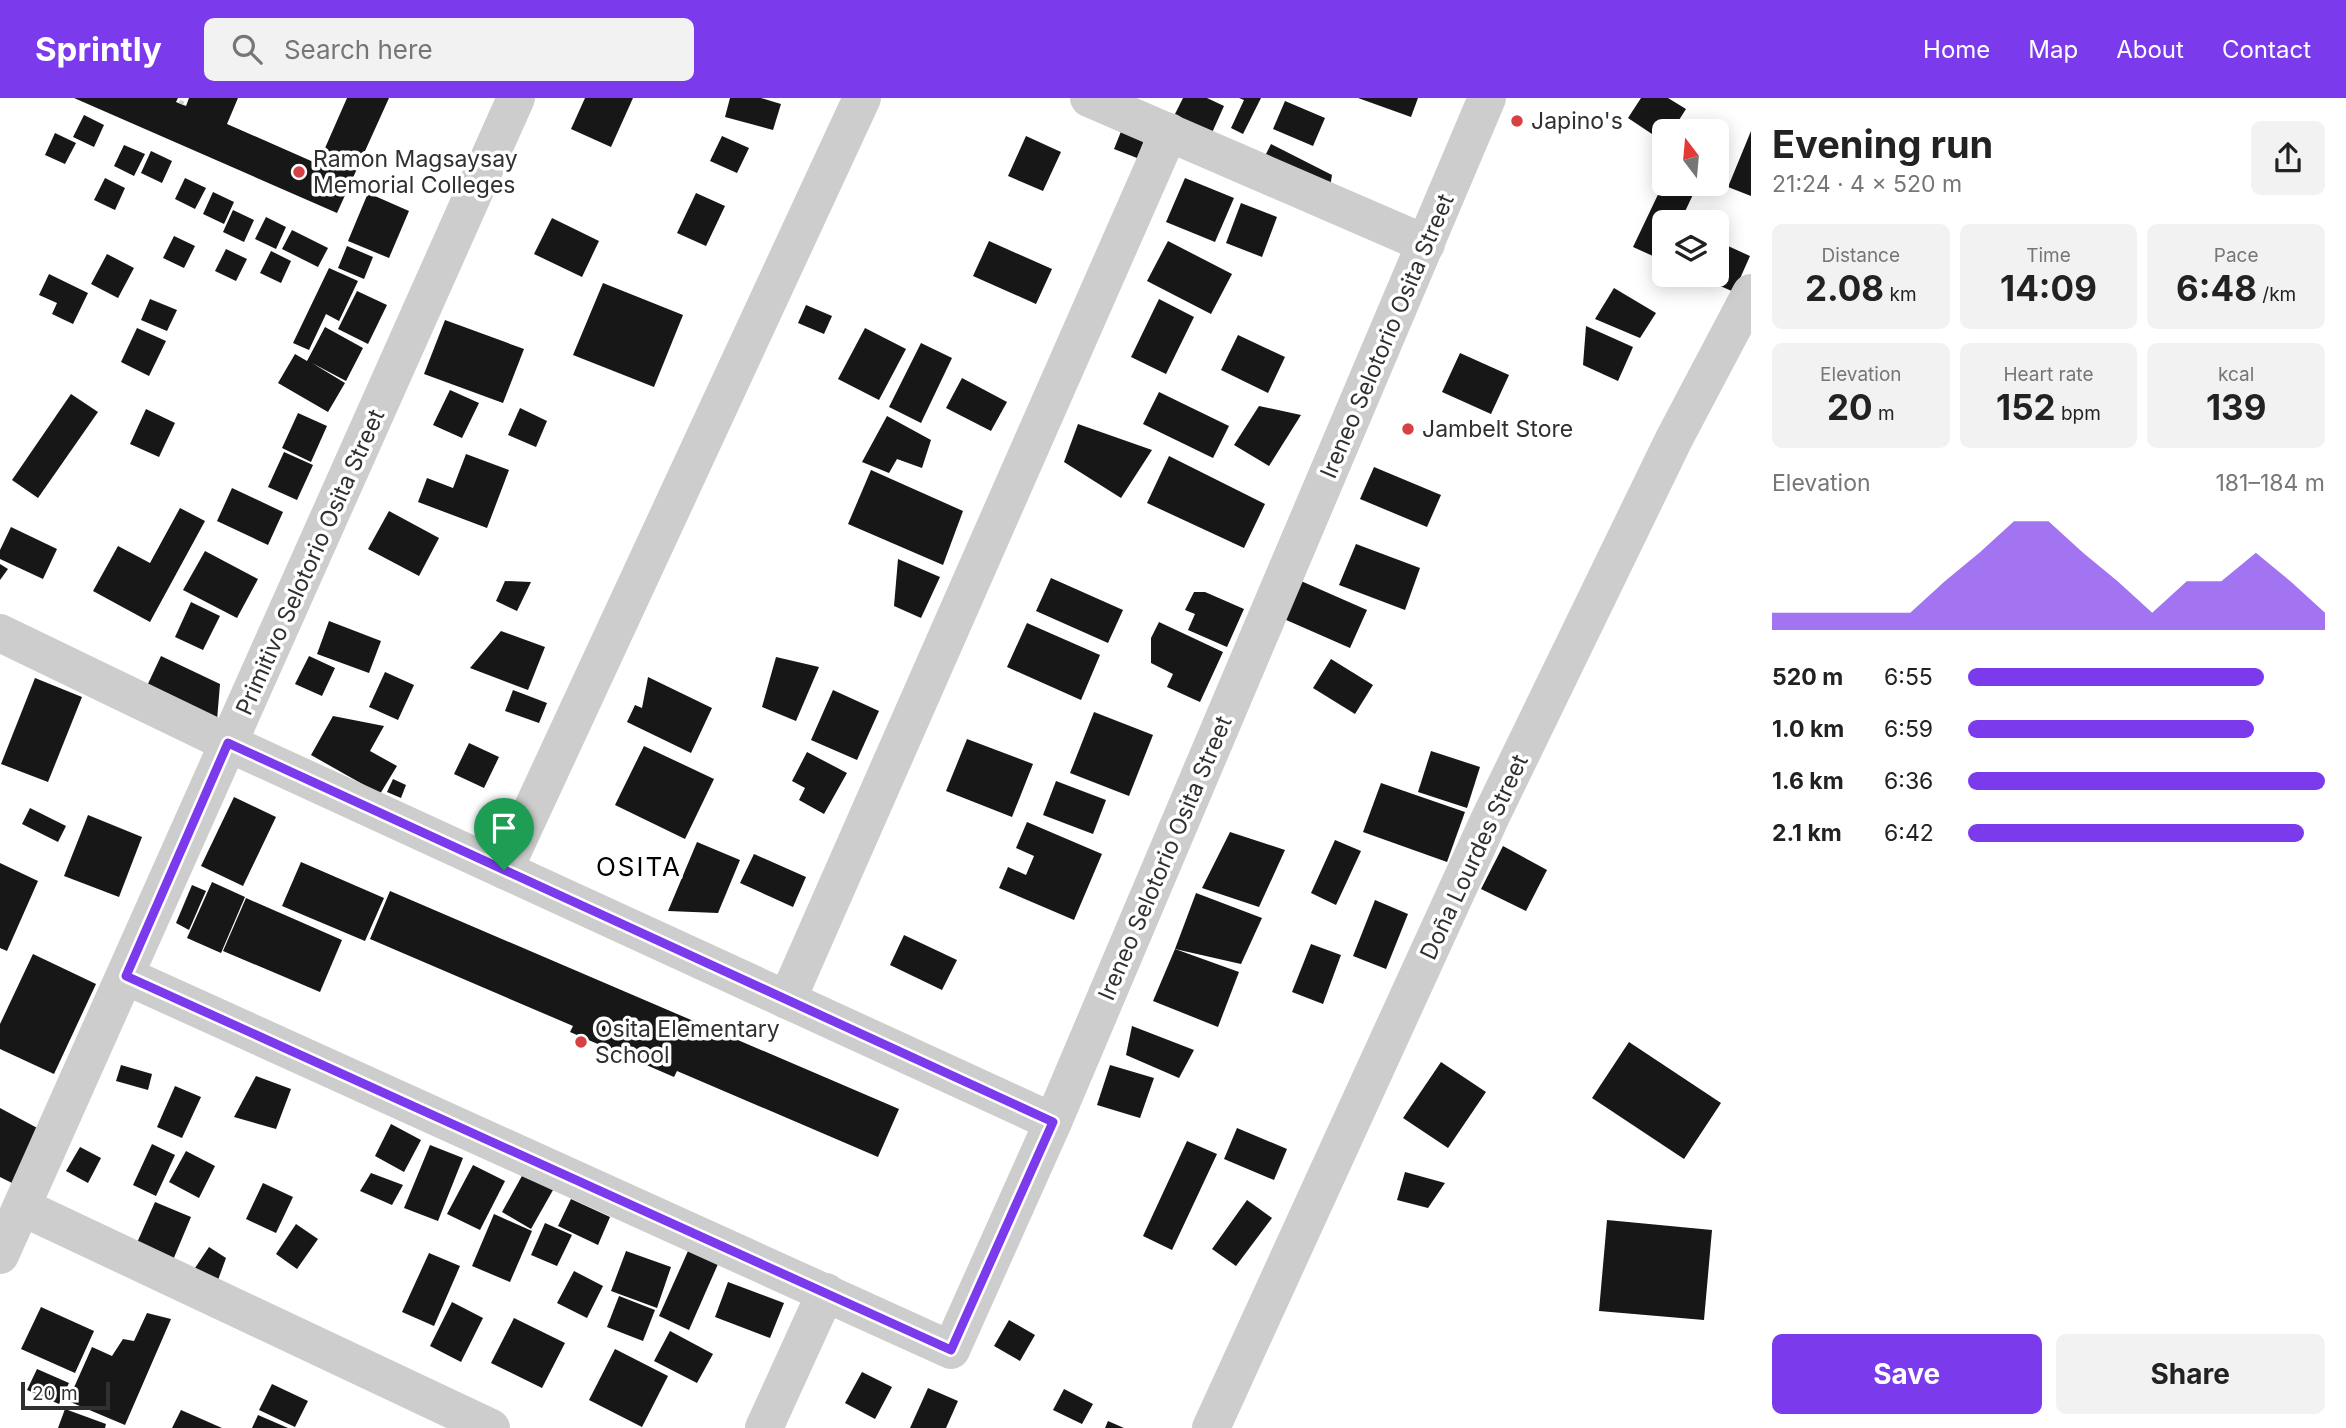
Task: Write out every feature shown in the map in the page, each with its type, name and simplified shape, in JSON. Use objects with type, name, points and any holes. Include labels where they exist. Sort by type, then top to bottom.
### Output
[{"type":"street","name":"Primitivo Selotorio Osita Street","points":[[0,1255],[516,98]]},
{"type":"street","points":[[504,870],[862,98]]},
{"type":"street","points":[[1090,98],[1426,244]]},
{"type":"street","name":"Ireneo Selotorio Osita Street","points":[[827,1292],[951,1350],[1053,1122],[1488,98]]},
{"type":"street","points":[[787,1000],[1169,132]]},
{"type":"street","name":"Doña Lourdes Street","points":[[1211,1428],[1492,816],[1674,439],[1751,293]]},
{"type":"street","points":[[0,633],[228,743],[1053,1122]]},
{"type":"street","points":[[126,976],[827,1292],[764,1428]]},
{"type":"street","points":[[22,1207],[491,1428]]},
{"type":"building","name":"Ramon Magsaysay Memorial Colleges","points":[[74,98],[178,98],[176,102],[186,106],[189,98],[238,98],[227,124],[318,164],[347,98],[389,98],[337,213]]},
{"type":"building","points":[[585,98],[633,98],[611,147],[571,129]]},
{"type":"building","points":[[730,98],[761,98],[781,104],[773,130],[725,117]]},
{"type":"building","points":[[1183,98],[1207,98],[1224,106],[1211,135],[1173,118]]},
{"type":"building","points":[[1239,98],[1261,98],[1243,134],[1231,128],[1244,100]]},
{"type":"building","points":[[1358,98],[1418,98],[1411,117]]},
{"type":"building","points":[[1641,98],[1668,98],[1686,109],[1680,119],[1652,119],[1652,134],[1628,118]]},
{"type":"building","points":[[1285,101],[1325,118],[1313,146],[1273,129]]},
{"type":"building","points":[[84,115],[104,125],[94,147],[73,137]]},
{"type":"building","points":[[1122,129],[1145,138],[1137,158],[1114,149]]},
{"type":"building","points":[[1751,131],[1751,196],[1729,187]]},
{"type":"building","points":[[55,133],[76,143],[65,164],[45,155]]},
{"type":"building","points":[[722,136],[749,148],[737,173],[710,161]]},
{"type":"building","points":[[1026,136],[1061,152],[1043,191],[1008,176]]},
{"type":"building","points":[[1271,144],[1332,175],[1329,193],[1263,160]]},
{"type":"building","points":[[124,145],[145,154],[134,176],[114,166]]},
{"type":"building","points":[[151,151],[172,161],[162,183],[141,173]]},
{"type":"building","points":[[105,178],[125,188],[115,210],[94,200]]},
{"type":"building","points":[[185,178],[206,188],[195,209],[175,199]]},
{"type":"building","points":[[1185,178],[1234,198],[1215,242],[1166,222]]},
{"type":"building","points":[[213,192],[234,202],[224,224],[203,214]]},
{"type":"building","points":[[368,193],[409,211],[389,258],[348,241]]},
{"type":"building","points":[[696,193],[725,206],[706,246],[677,233]]},
{"type":"building","points":[[1657,196],[1692,196],[1686,210],[1652,210],[1652,256],[1633,247]]},
{"type":"building","points":[[1241,203],[1277,217],[1262,257],[1226,243]]},
{"type":"building","points":[[233,210],[254,220],[244,242],[223,232]]},
{"type":"building","points":[[266,217],[286,227],[276,249],[255,239]]},
{"type":"building","points":[[552,218],[599,241],[582,277],[534,254]]},
{"type":"building","points":[[292,230],[328,248],[318,267],[282,249]]},
{"type":"building","points":[[174,236],[195,246],[184,268],[163,258]]},
{"type":"building","points":[[989,241],[1052,269],[1036,304],[973,276]]},
{"type":"building","points":[[1168,241],[1232,274],[1211,314],[1147,281]]},
{"type":"building","points":[[347,246],[373,257],[364,279],[338,268]]},
{"type":"building","points":[[1729,246],[1750,256],[1734,292],[1723,287],[1729,287]]},
{"type":"building","points":[[226,249],[247,259],[236,281],[215,271]]},
{"type":"building","points":[[271,251],[291,261],[281,283],[260,273]]},
{"type":"building","points":[[107,254],[134,268],[118,298],[91,284]]},
{"type":"building","points":[[329,268],[358,281],[339,321],[326,314],[309,350],[293,343]]},
{"type":"building","points":[[49,274],[88,293],[73,324],[52,314],[57,303],[39,295]]},
{"type":"building","points":[[603,283],[683,315],[654,387],[573,355]]},
{"type":"building","points":[[1614,288],[1656,313],[1640,338],[1595,319]]},
{"type":"building","points":[[357,291],[387,305],[368,344],[338,329]]},
{"type":"building","points":[[150,299],[177,310],[167,331],[141,320]]},
{"type":"building","points":[[1159,299],[1194,317],[1166,374],[1131,357]]},
{"type":"building","points":[[806,305],[832,316],[824,334],[798,323]]},
{"type":"building","points":[[445,320],[524,349],[503,403],[424,374]]},
{"type":"building","points":[[1586,326],[1633,347],[1618,381],[1583,365]]},
{"type":"building","points":[[325,327],[363,348],[346,381],[312,363],[345,383],[328,412],[278,383],[295,354],[307,361]]},
{"type":"building","points":[[137,328],[166,341],[149,376],[121,362]]},
{"type":"building","points":[[865,328],[906,349],[879,400],[838,379]]},
{"type":"building","points":[[1238,335],[1285,357],[1268,393],[1221,370]]},
{"type":"building","points":[[921,343],[952,358],[921,423],[889,407]]},
{"type":"building","points":[[1460,353],[1509,375],[1491,414],[1442,392]]},
{"type":"building","points":[[962,378],[1007,402],[991,431],[946,408]]},
{"type":"building","points":[[450,390],[479,403],[462,438],[433,425]]},
{"type":"building","points":[[1159,392],[1229,426],[1213,458],[1143,424]]},
{"type":"building","points":[[71,394],[98,412],[38,498],[12,480]]},
{"type":"building","points":[[1259,406],[1301,415],[1269,466],[1234,445]]},
{"type":"building","points":[[520,408],[547,421],[536,447],[508,435]]},
{"type":"building","points":[[146,409],[175,423],[159,457],[130,444]]},
{"type":"building","points":[[298,413],[327,426],[311,462],[282,448]]},
{"type":"building","points":[[887,416],[931,440],[922,468],[897,459],[889,473],[862,462]]},
{"type":"building","points":[[1078,424],[1152,450],[1121,498],[1064,462]]},
{"type":"building","points":[[284,452],[313,465],[297,500],[268,487]]},
{"type":"building","points":[[466,454],[509,470],[487,528],[418,502],[427,478],[453,488]]},
{"type":"building","points":[[1169,456],[1265,504],[1244,548],[1147,503]]},
{"type":"building","points":[[1374,467],[1441,495],[1427,527],[1360,499]]},
{"type":"building","points":[[871,470],[963,511],[943,565],[848,524]]},
{"type":"building","points":[[232,488],[283,512],[268,545],[217,521]]},
{"type":"building","points":[[180,508],[205,521],[150,622],[93,591],[118,546],[150,563]]},
{"type":"building","points":[[389,511],[439,538],[419,576],[368,549]]},
{"type":"building","points":[[11,527],[57,549],[43,579],[0,559],[0,550]]},
{"type":"building","points":[[1356,544],[1420,568],[1405,610],[1339,585]]},
{"type":"building","points":[[205,551],[258,579],[237,618],[183,590]]},
{"type":"building","points":[[898,559],[940,577],[921,618],[894,606]]},
{"type":"building","points":[[0,564],[8,569],[0,580]]},
{"type":"building","points":[[1051,578],[1123,610],[1108,643],[1036,611]]},
{"type":"building","points":[[505,581],[531,582],[517,611],[496,601]]},
{"type":"building","points":[[1301,581],[1367,610],[1350,648],[1284,619]]},
{"type":"building","points":[[1194,592],[1205,592],[1244,609],[1227,647],[1188,630],[1195,614],[1185,610]]},
{"type":"building","points":[[191,602],[220,616],[203,650],[175,637]]},
{"type":"building","points":[[329,621],[381,641],[369,673],[317,654]]},
{"type":"building","points":[[1159,622],[1223,652],[1200,702],[1167,687],[1173,674],[1151,663],[1151,638]]},
{"type":"building","points":[[1027,623],[1100,655],[1081,700],[1007,667]]},
{"type":"building","points":[[501,631],[545,647],[528,690],[470,668]]},
{"type":"building","points":[[161,656],[220,684],[217,720],[146,688]]},
{"type":"building","points":[[309,656],[335,668],[322,696],[295,684]]},
{"type":"building","points":[[776,657],[819,667],[796,721],[762,707]]},
{"type":"building","points":[[1331,659],[1373,685],[1355,714],[1313,688]]},
{"type":"building","points":[[385,672],[414,685],[398,720],[369,707]]},
{"type":"building","points":[[648,677],[712,708],[691,753],[627,722],[635,705],[642,708]]},
{"type":"building","points":[[35,678],[82,697],[48,782],[1,764]]},
{"type":"building","points":[[513,690],[547,703],[539,723],[505,711]]},
{"type":"building","points":[[833,690],[879,711],[857,760],[811,740]]},
{"type":"building","points":[[1094,712],[1153,735],[1129,796],[1070,773]]},
{"type":"building","points":[[333,716],[384,726],[370,751],[397,766],[380,794],[311,755]]},
{"type":"building","points":[[967,739],[1033,764],[1012,817],[946,791]]},
{"type":"building","points":[[469,743],[499,757],[484,788],[454,774]]},
{"type":"building","points":[[644,746],[714,779],[685,839],[615,805]]},
{"type":"building","points":[[1431,751],[1480,767],[1467,808],[1418,792]]},
{"type":"building","points":[[807,752],[847,773],[824,814],[799,800],[805,788],[792,781]]},
{"type":"building","points":[[393,779],[406,785],[401,798],[387,792]]},
{"type":"building","points":[[1056,781],[1106,800],[1093,834],[1043,815]]},
{"type":"building","points":[[1381,783],[1465,812],[1447,862],[1363,832]]},
{"type":"building","points":[[234,797],[276,817],[243,886],[201,866]]},
{"type":"building","points":[[30,808],[66,826],[58,842],[22,824]]},
{"type":"building","points":[[88,815],[142,837],[119,897],[64,876]]},
{"type":"building","points":[[1027,822],[1102,854],[1074,920],[999,888],[1008,867],[1026,875],[1034,856],[1016,848]]},
{"type":"building","points":[[1230,832],[1285,850],[1259,907],[1202,888]]},
{"type":"building","points":[[1335,840],[1361,851],[1336,905],[1311,893]]},
{"type":"building","points":[[697,842],[740,860],[718,913],[668,911]]},
{"type":"building","points":[[1503,846],[1547,870],[1526,911],[1481,889]]},
{"type":"building","points":[[754,854],[806,877],[793,907],[740,883]]},
{"type":"building","points":[[301,862],[384,898],[365,941],[282,906]]},
{"type":"building","points":[[0,863],[38,881],[7,951],[0,948]]},
{"type":"building","points":[[212,882],[245,897],[221,953],[187,938]]},
{"type":"building","points":[[192,885],[206,891],[189,930],[176,923]]},
{"type":"building","points":[[390,891],[899,1109],[878,1157],[677,1071],[674,1077],[570,1032],[573,1026],[370,939]]},
{"type":"building","points":[[1196,893],[1262,918],[1241,964],[1175,949]]},
{"type":"building","points":[[246,898],[342,940],[320,992],[223,951]]},
{"type":"building","points":[[1375,900],[1408,914],[1386,969],[1353,956]]},
{"type":"building","points":[[904,935],[957,960],[942,990],[890,965]]},
{"type":"building","points":[[1311,944],[1341,955],[1323,1004],[1292,992]]},
{"type":"building","points":[[1175,949],[1239,972],[1218,1027],[1153,1001]]},
{"type":"building","points":[[33,954],[96,984],[54,1074],[0,1049],[0,1024]]},
{"type":"building","points":[[1132,1026],[1194,1050],[1179,1078],[1126,1055]]},
{"type":"building","points":[[1629,1042],[1721,1103],[1684,1159],[1592,1098]]},
{"type":"building","points":[[1441,1062],[1486,1092],[1448,1148],[1403,1118]]},
{"type":"building","points":[[121,1065],[152,1074],[148,1090],[116,1081]]},
{"type":"building","points":[[1110,1065],[1154,1078],[1140,1118],[1097,1105]]},
{"type":"building","points":[[256,1076],[291,1089],[276,1129],[234,1117]]},
{"type":"building","points":[[175,1086],[201,1097],[182,1138],[157,1127]]},
{"type":"building","points":[[0,1108],[41,1130],[12,1183],[0,1177]]},
{"type":"building","points":[[391,1124],[421,1140],[404,1172],[375,1156]]},
{"type":"building","points":[[1237,1128],[1287,1149],[1274,1180],[1224,1159]]},
{"type":"building","points":[[1187,1141],[1217,1154],[1172,1250],[1143,1236]]},
{"type":"building","points":[[152,1144],[175,1155],[156,1196],[133,1185]]},
{"type":"building","points":[[430,1145],[463,1158],[438,1221],[404,1208]]},
{"type":"building","points":[[80,1147],[101,1158],[88,1183],[66,1171]]},
{"type":"building","points":[[186,1151],[215,1166],[199,1198],[169,1182]]},
{"type":"building","points":[[473,1165],[505,1181],[480,1230],[447,1214]]},
{"type":"building","points":[[1405,1172],[1445,1183],[1428,1208],[1397,1200]]},
{"type":"building","points":[[371,1173],[403,1185],[392,1205],[360,1191]]},
{"type":"building","points":[[523,1174],[553,1190],[531,1229],[502,1212]]},
{"type":"building","points":[[263,1183],[293,1197],[276,1233],[246,1219]]},
{"type":"building","points":[[571,1199],[610,1217],[598,1245],[558,1226]]},
{"type":"building","points":[[1247,1200],[1272,1218],[1236,1266],[1212,1249]]},
{"type":"building","points":[[155,1202],[191,1217],[173,1260],[136,1245]]},
{"type":"building","points":[[494,1214],[532,1231],[510,1282],[472,1266]]},
{"type":"building","points":[[1607,1220],[1712,1230],[1704,1320],[1599,1311]]},
{"type":"building","points":[[545,1223],[572,1235],[557,1266],[531,1255]]},
{"type":"building","points":[[296,1224],[318,1239],[297,1269],[276,1254]]},
{"type":"building","points":[[209,1247],[226,1258],[218,1280],[195,1268]]},
{"type":"building","points":[[626,1251],[671,1267],[657,1308],[611,1291]]},
{"type":"building","points":[[688,1251],[718,1264],[689,1330],[659,1316]]},
{"type":"building","points":[[429,1253],[460,1266],[434,1326],[402,1312]]},
{"type":"building","points":[[574,1271],[603,1286],[587,1318],[557,1303]]},
{"type":"building","points":[[728,1282],[784,1303],[770,1338],[715,1317]]},
{"type":"building","points":[[619,1296],[655,1310],[643,1341],[607,1327]]},
{"type":"building","points":[[452,1302],[483,1318],[461,1362],[430,1346]]},
{"type":"building","points":[[41,1307],[94,1331],[75,1373],[21,1349]]},
{"type":"building","points":[[147,1313],[171,1319],[125,1425],[68,1401],[92,1347],[112,1356],[123,1339],[134,1341]]},
{"type":"building","points":[[514,1318],[565,1343],[542,1388],[491,1363]]},
{"type":"building","points":[[1009,1320],[1035,1335],[1020,1361],[994,1346]]},
{"type":"building","points":[[670,1331],[713,1354],[697,1383],[654,1361]]},
{"type":"building","points":[[615,1349],[668,1376],[642,1427],[589,1400]]},
{"type":"building","points":[[37,1369],[69,1383],[59,1404],[27,1390]]},
{"type":"building","points":[[862,1372],[892,1387],[875,1419],[845,1403]]},
{"type":"building","points":[[272,1384],[308,1401],[295,1427],[259,1410]]},
{"type":"building","points":[[928,1388],[958,1401],[946,1428],[910,1428]]},
{"type":"building","points":[[1064,1389],[1093,1404],[1082,1424],[1053,1410]]},
{"type":"building","points":[[65,1409],[106,1424],[105,1428],[58,1428]]},
{"type":"building","points":[[181,1410],[222,1428],[172,1428]]},
{"type":"building","points":[[258,1415],[288,1428],[252,1428]]},
{"type":"building","points":[[1108,1421],[1124,1428],[1105,1428]]},
{"type":"place","name":"Japino's","points":[[1517,121]]},
{"type":"place","name":"Ramon Magsaysay Memorial Colleges","points":[[299,172]]},
{"type":"place","name":"Jambelt Store","points":[[1408,429]]},
{"type":"place","name":"Osita Elementary School","points":[[581,1042]]},
{"type":"district","name":"OSITA","points":[[639,867]]},
{"type":"route","points":[[228,743],[504,870],[1053,1122],[951,1350],[588,1183],[126,976],[228,743]]}]
